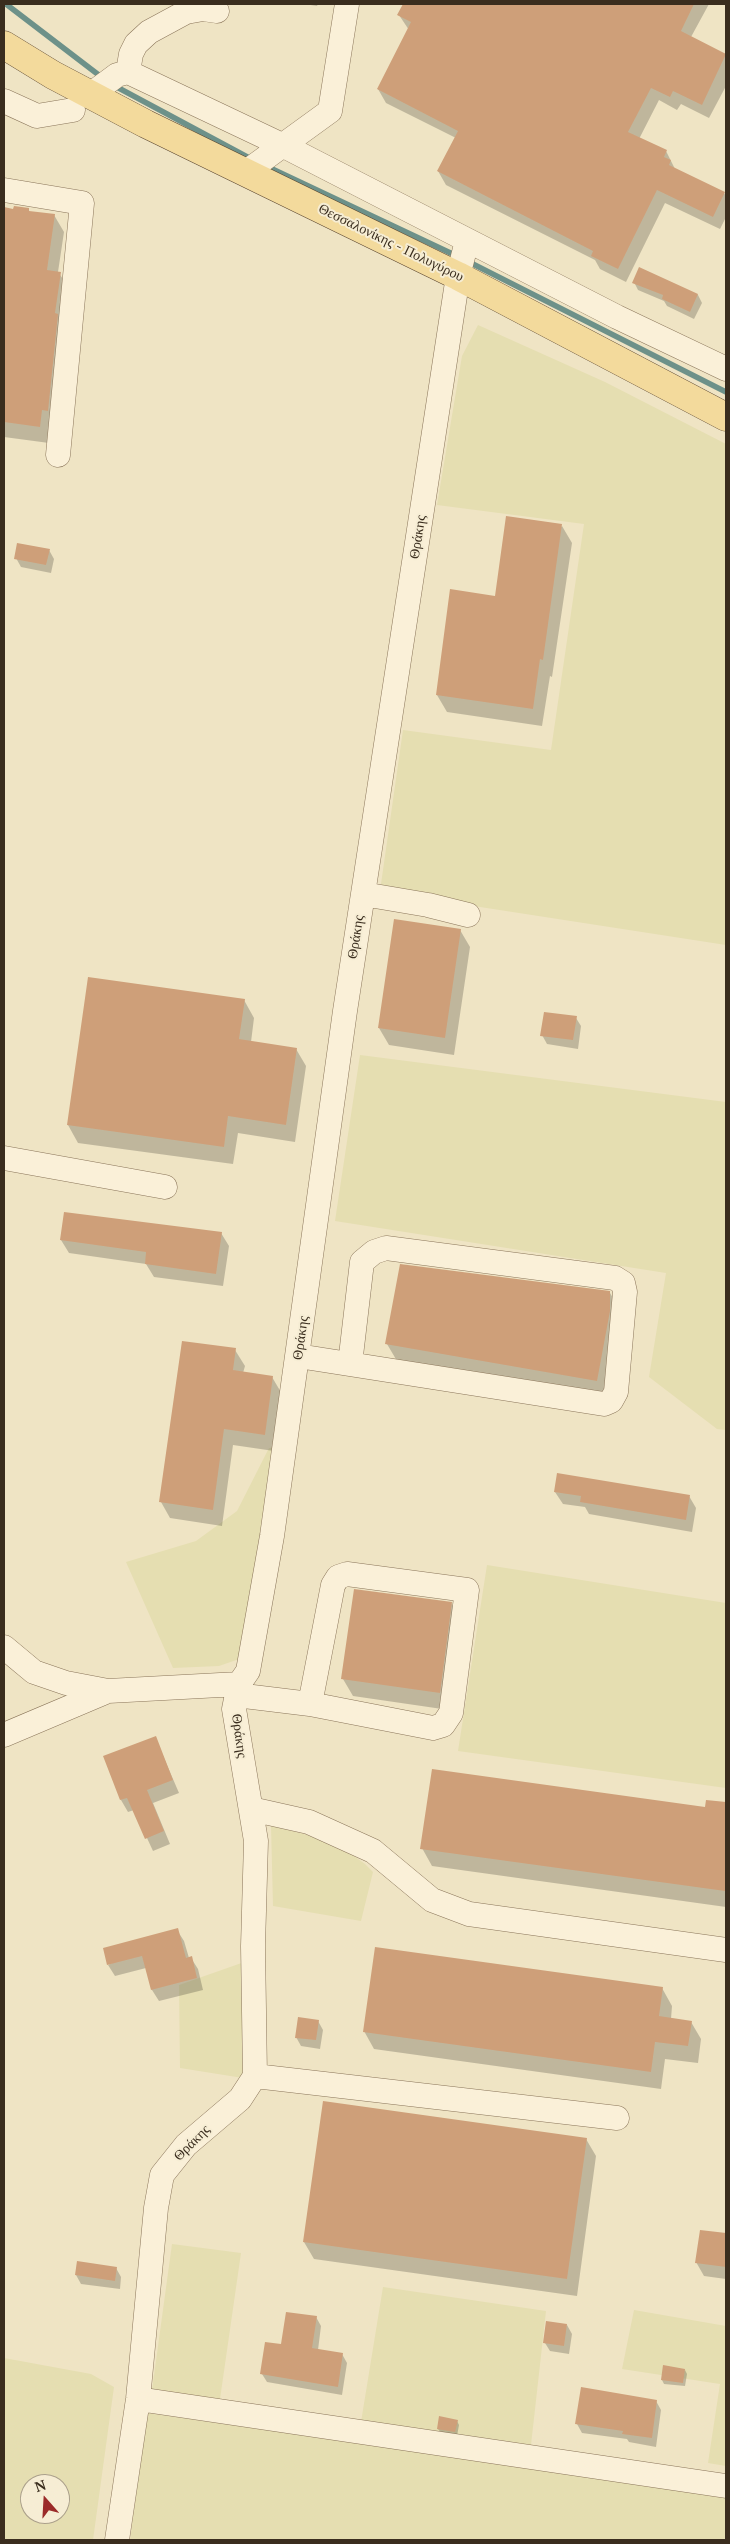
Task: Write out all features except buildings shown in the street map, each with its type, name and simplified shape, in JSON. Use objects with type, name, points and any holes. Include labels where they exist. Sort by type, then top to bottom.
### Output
[{"type":"main road","name":"Θεσσαλονίκης - Πολυγύρου","points":[[4,45],[53,75],[81,103],[246,172],[458,276],[726,417]]},
{"type":"main road","name":"Θεσσαλονίκης - Πολυγύρου","points":[[4,51],[53,75]]},
{"type":"street","points":[[246,172],[330,111],[347,4]]},
{"type":"street","points":[[128,72],[131,54],[136,44],[148,32],[186,12],[218,11]]},
{"type":"street","points":[[4,101],[37,116],[81,103],[117,75],[128,72],[282,146],[467,242],[726,369]]},
{"type":"street","points":[[4,190],[82,203],[58,455]]},
{"type":"street","name":"Θράκης","points":[[117,2540],[138,2399],[156,2208],[162,2175],[186,2145],[240,2099],[255,2076],[253,1946],[256,1841],[235,1720],[238,1689],[248,1671],[272,1536],[363,894],[458,276],[467,242]]},
{"type":"street","points":[[363,894],[428,905],[468,915]]},
{"type":"street","points":[[4,1158],[165,1187]]},
{"type":"street","points":[[298,1356],[604,1404],[611,1401],[616,1392],[625,1292],[622,1283],[615,1278],[386,1248],[374,1252],[362,1262],[350,1364]]},
{"type":"street","points":[[4,1647],[34,1672],[66,1683],[108,1691],[238,1689],[310,1704],[432,1728],[443,1725],[451,1713],[467,1590],[347,1574],[338,1577],[333,1586],[310,1704]]},
{"type":"street","points":[[4,1735],[108,1691]]},
{"type":"street","points":[[251,1809],[309,1822],[373,1850],[432,1900],[469,1914],[726,1946]]},
{"type":"street","points":[[255,2076],[617,2118]]},
{"type":"street","points":[[138,2399],[726,2486]]},
{"type":"shaded area","points":[[478,325],[605,382],[726,444],[726,945],[396,894],[381,884],[403,730],[551,750],[584,524],[437,505],[462,356]]},
{"type":"shaded area","points":[[360,1055],[726,1102],[726,1430],[717,1429],[649,1377],[666,1273],[335,1221]]},
{"type":"shaded area","points":[[278,1447],[245,1657],[219,1666],[173,1668],[126,1562],[196,1541],[237,1511],[269,1448]]},
{"type":"shaded area","points":[[487,1565],[726,1603],[726,1788],[458,1751]]},
{"type":"shaded area","points":[[271,1825],[311,1836],[347,1851],[373,1872],[361,1921],[273,1906]]},
{"type":"shaded area","points":[[250,1960],[243,2078],[180,2068],[179,1985]]},
{"type":"shaded area","points":[[172,2244],[241,2253],[220,2399],[152,2390]]},
{"type":"shaded area","points":[[383,2287],[546,2311],[531,2445],[361,2422]]},
{"type":"shaded area","points":[[634,2310],[726,2326],[726,2466],[708,2463],[720,2384],[622,2369]]},
{"type":"shaded area","points":[[4,2358],[91,2374],[114,2387],[93,2540],[4,2540]]},
{"type":"shaded area","points":[[147,2413],[726,2495],[726,2540],[130,2540]]},
{"type":"waterway","points":[[6,4],[104,79]]},
{"type":"waterway","points":[[113,85],[253,160]]},
{"type":"waterway","points":[[266,166],[457,256]]},
{"type":"waterway","points":[[467,261],[726,392]]}]
